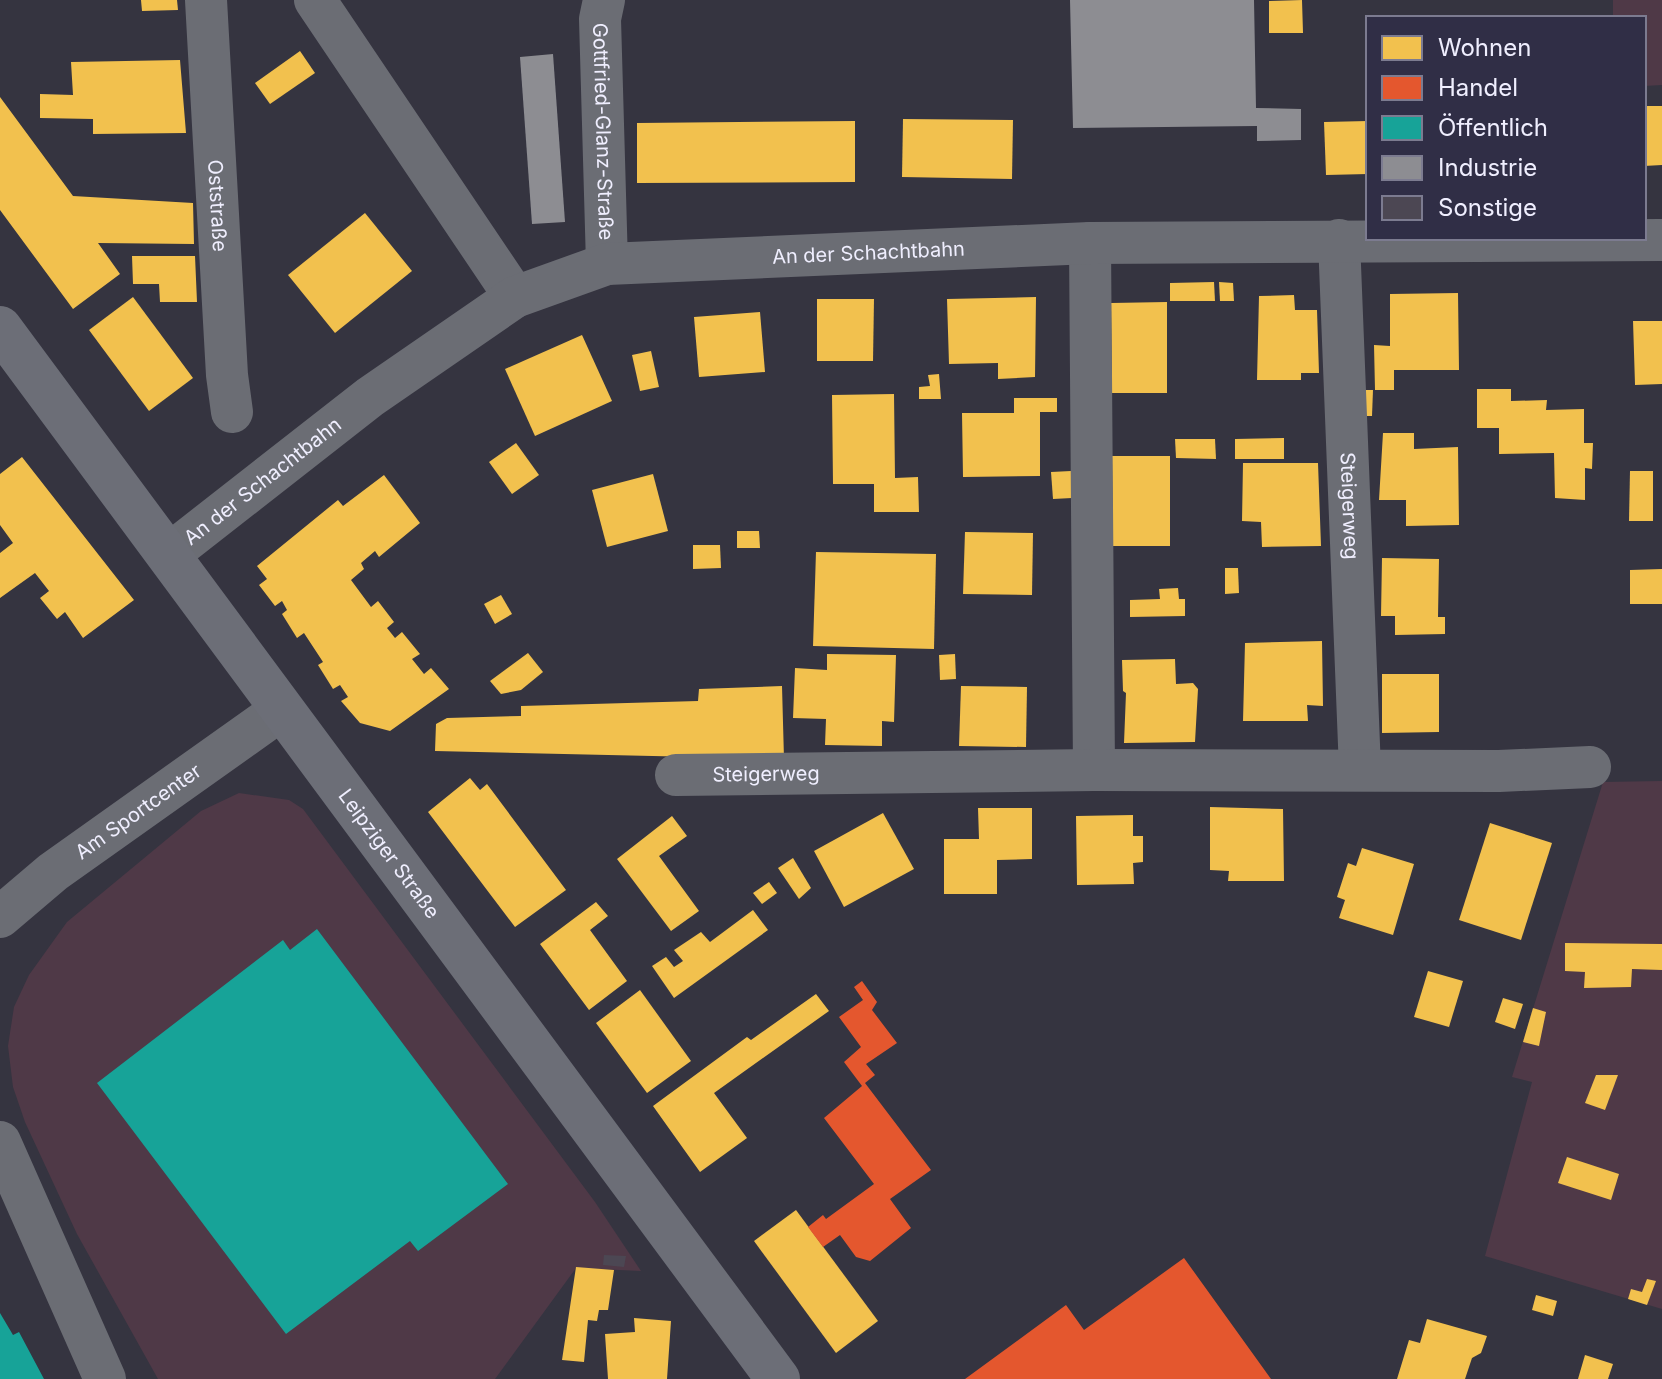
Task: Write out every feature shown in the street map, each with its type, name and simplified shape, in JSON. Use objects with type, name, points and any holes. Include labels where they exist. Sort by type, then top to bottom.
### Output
[{"type":"main road","name":"Leipziger Straße","points":[[0,328],[778,1379]]},
{"type":"street","name":"Oststraße","points":[[206,0],[227,375],[232,412]]},
{"type":"street","points":[[315,0],[515,297]]},
{"type":"street","name":"Gottfried-Glanz-Straße","points":[[604,0],[600,19],[607,264]]},
{"type":"street","name":"Steigerweg","points":[[1339,240],[1360,770]]},
{"type":"street","name":"An der Schachtbahn","points":[[168,555],[370,397],[515,297],[607,264],[1090,243],[1662,240]]},
{"type":"street","points":[[1090,243],[1094,770]]},
{"type":"street","name":"Am Sportcenter","points":[[0,917],[53,872],[281,710]]},
{"type":"street","name":"Steigerweg","points":[[676,775],[1590,767]]},
{"type":"street","points":[[0,1142],[105,1379]]},
{"type":"shaded area","points":[[1613,0],[1662,0],[1662,85],[1646,86],[1646,16],[1613,16]]},
{"type":"shaded area","points":[[1662,781],[1662,1309],[1485,1256],[1532,1082],[1512,1077],[1603,782]]},
{"type":"shaded area","points":[[239,793],[289,800],[303,809],[595,1202],[641,1271],[576,1268],[495,1379],[158,1379],[77,1234],[25,1122],[13,1087],[8,1046],[14,1007],[29,975],[67,922],[201,811]]},
{"type":"building: Wohnen","points":[[141,0],[177,0],[178,10],[142,11]]},
{"type":"building: Wohnen","points":[[1302,0],[1303,33],[1269,33],[1269,1]]},
{"type":"building: Wohnen","points":[[300,51],[315,73],[270,104],[255,83]]},
{"type":"building: Wohnen","points":[[180,60],[186,133],[93,134],[93,119],[40,118],[40,94],[73,95],[71,62]]},
{"type":"building: Wohnen","points":[[0,97],[73,196],[193,203],[194,244],[98,243],[120,274],[73,309],[0,210]]},
{"type":"building: Wohnen","points":[[1646,106],[1662,106],[1662,165],[1646,166]]},
{"type":"building: Wohnen","points":[[903,119],[1013,120],[1012,179],[902,177]]},
{"type":"building: Wohnen","points":[[855,121],[855,182],[637,183],[637,123]]},
{"type":"building: Wohnen","points":[[1366,121],[1366,174],[1326,175],[1324,122]]},
{"type":"building: Wohnen","points":[[365,213],[412,271],[335,333],[288,275]]},
{"type":"building: Wohnen","points":[[132,256],[195,256],[197,302],[160,302],[159,284],[133,284]]},
{"type":"building: Wohnen","points":[[1214,282],[1215,301],[1170,301],[1170,283]]},
{"type":"building: Wohnen","points":[[1219,282],[1233,283],[1234,301],[1220,301]]},
{"type":"building: Wohnen","points":[[1458,293],[1459,370],[1394,370],[1394,390],[1375,390],[1374,345],[1390,346],[1390,294]]},
{"type":"building: Wohnen","points":[[1294,295],[1295,310],[1317,310],[1319,373],[1301,373],[1301,380],[1257,380],[1259,296]]},
{"type":"building: Wohnen","points":[[133,297],[193,378],[149,411],[89,330]]},
{"type":"building: Wohnen","points":[[1036,297],[1035,377],[998,379],[998,363],[949,364],[947,299]]},
{"type":"building: Wohnen","points":[[817,299],[874,299],[873,361],[817,361]]},
{"type":"building: Wohnen","points":[[1167,302],[1167,393],[1112,393],[1111,303]]},
{"type":"building: Wohnen","points":[[760,312],[765,372],[699,377],[694,317]]},
{"type":"building: Wohnen","points":[[1633,321],[1662,321],[1662,384],[1635,385]]},
{"type":"building: Wohnen","points":[[582,335],[612,401],[535,436],[505,369]]},
{"type":"building: Wohnen","points":[[651,351],[659,387],[640,391],[632,355]]},
{"type":"building: Wohnen","points":[[939,374],[941,399],[919,399],[919,387],[930,386],[928,375]]},
{"type":"building: Wohnen","points":[[1477,389],[1511,389],[1511,401],[1547,400],[1546,410],[1584,409],[1584,443],[1593,443],[1592,469],[1585,468],[1585,500],[1555,498],[1554,453],[1499,454],[1499,428],[1477,428]]},
{"type":"building: Wohnen","points":[[1363,390],[1373,390],[1372,416],[1362,416]]},
{"type":"building: Wohnen","points":[[894,394],[895,478],[918,477],[919,512],[874,512],[874,484],[833,484],[832,395]]},
{"type":"building: Wohnen","points":[[1014,398],[1057,398],[1057,412],[1040,412],[1040,476],[963,477],[962,413],[1014,413]]},
{"type":"building: Wohnen","points":[[1383,433],[1414,433],[1414,449],[1458,447],[1459,525],[1406,526],[1406,500],[1379,500]]},
{"type":"building: Wohnen","points":[[1284,438],[1284,459],[1235,459],[1235,439]]},
{"type":"building: Wohnen","points":[[1175,439],[1215,439],[1216,459],[1176,458]]},
{"type":"building: Wohnen","points":[[516,443],[539,475],[512,494],[489,462]]},
{"type":"building: Wohnen","points":[[1112,456],[1170,456],[1170,546],[1113,546]]},
{"type":"building: Wohnen","points":[[22,457],[134,600],[83,638],[65,612],[57,619],[40,598],[49,591],[35,573],[0,598],[0,553],[13,543],[0,525],[0,474]]},
{"type":"building: Wohnen","points":[[1243,463],[1318,463],[1321,546],[1262,547],[1261,522],[1242,521]]},
{"type":"building: Wohnen","points":[[1071,471],[1072,498],[1053,499],[1051,472]]},
{"type":"building: Wohnen","points":[[1630,471],[1653,471],[1653,521],[1629,521]]},
{"type":"building: Wohnen","points":[[653,474],[668,531],[607,547],[592,490]]},
{"type":"building: Wohnen","points":[[384,475],[420,523],[379,557],[375,551],[361,563],[364,569],[351,580],[371,607],[378,601],[394,622],[387,628],[395,638],[402,632],[420,654],[412,659],[424,674],[431,668],[449,689],[390,731],[360,723],[341,701],[348,697],[340,685],[333,689],[318,665],[323,662],[304,633],[297,638],[282,614],[287,610],[282,601],[275,606],[259,585],[267,579],[257,566],[338,500],[343,506]]},
{"type":"building: Wohnen","points":[[737,531],[759,531],[760,548],[737,548]]},
{"type":"building: Wohnen","points":[[965,532],[1033,533],[1032,595],[963,594]]},
{"type":"building: Wohnen","points":[[693,545],[720,545],[721,568],[693,569]]},
{"type":"building: Wohnen","points":[[816,552],[936,554],[934,649],[813,646]]},
{"type":"building: Wohnen","points":[[1382,558],[1439,559],[1438,617],[1445,617],[1445,634],[1395,635],[1395,616],[1381,616]]},
{"type":"building: Wohnen","points":[[1225,568],[1238,568],[1239,593],[1225,594]]},
{"type":"building: Wohnen","points":[[1662,569],[1662,604],[1630,604],[1630,570]]},
{"type":"building: Wohnen","points":[[1178,588],[1179,599],[1185,599],[1185,616],[1130,617],[1130,600],[1160,599],[1159,589]]},
{"type":"building: Wohnen","points":[[501,595],[512,614],[495,624],[484,604]]},
{"type":"building: Wohnen","points":[[1322,641],[1323,706],[1307,705],[1308,721],[1243,721],[1245,643]]},
{"type":"building: Wohnen","points":[[528,653],[543,672],[521,690],[501,694],[490,681]]},
{"type":"building: Wohnen","points":[[827,654],[896,655],[894,722],[882,721],[882,746],[825,745],[826,719],[793,718],[795,668],[827,670]]},
{"type":"building: Wohnen","points":[[955,654],[956,679],[940,680],[939,655]]},
{"type":"building: Wohnen","points":[[1175,659],[1176,684],[1193,683],[1198,689],[1195,742],[1124,743],[1126,693],[1123,691],[1122,660]]},
{"type":"building: Wohnen","points":[[1382,674],[1439,674],[1439,732],[1382,733]]},
{"type":"building: Wohnen","points":[[782,686],[784,759],[435,751],[436,724],[447,718],[521,716],[521,706],[698,701],[699,689]]},
{"type":"building: Wohnen","points":[[961,686],[1027,687],[1026,747],[959,746]]},
{"type":"building: Wohnen","points":[[470,778],[480,790],[487,784],[566,890],[515,927],[428,812]]},
{"type":"building: Wohnen","points":[[1210,807],[1283,809],[1284,881],[1228,881],[1229,871],[1210,870]]},
{"type":"building: Wohnen","points":[[978,808],[1032,808],[1032,859],[997,860],[997,894],[944,894],[944,839],[979,839]]},
{"type":"building: Wohnen","points":[[883,813],[914,869],[844,907],[814,851]]},
{"type":"building: Wohnen","points":[[1133,815],[1133,836],[1143,836],[1143,862],[1133,863],[1134,884],[1077,885],[1076,816]]},
{"type":"building: Wohnen","points":[[672,816],[687,836],[659,856],[699,911],[671,931],[617,859]]},
{"type":"building: Wohnen","points":[[1490,823],[1552,843],[1521,940],[1459,920]]},
{"type":"building: Wohnen","points":[[1362,848],[1414,864],[1393,935],[1339,918],[1345,900],[1337,897],[1348,863],[1356,866]]},
{"type":"building: Wohnen","points":[[793,858],[811,888],[799,899],[778,868]]},
{"type":"building: Wohnen","points":[[769,882],[777,893],[762,904],[753,893]]},
{"type":"building: Wohnen","points":[[596,902],[608,916],[590,930],[627,981],[589,1010],[540,944]]},
{"type":"building: Wohnen","points":[[753,910],[768,930],[674,998],[652,966],[666,957],[674,967],[683,961],[674,950],[701,932],[710,942]]},
{"type":"building: Wohnen","points":[[1565,943],[1662,944],[1662,970],[1632,969],[1631,987],[1584,988],[1585,972],[1565,971]]},
{"type":"building: Wohnen","points":[[1428,971],[1463,981],[1449,1027],[1414,1017]]},
{"type":"building: Wohnen","points":[[640,990],[691,1061],[647,1093],[596,1023]]},
{"type":"building: Wohnen","points":[[816,994],[829,1011],[714,1093],[747,1138],[700,1172],[653,1106],[747,1037],[751,1040]]},
{"type":"building: Wohnen","points":[[1503,998],[1523,1004],[1515,1029],[1495,1022]]},
{"type":"building: Wohnen","points":[[1533,1008],[1546,1012],[1539,1046],[1523,1042]]},
{"type":"building: Wohnen","points":[[1596,1075],[1618,1075],[1605,1110],[1585,1103]]},
{"type":"building: Wohnen","points":[[1567,1157],[1619,1174],[1611,1200],[1558,1183]]},
{"type":"building: Wohnen","points":[[796,1210],[878,1321],[836,1353],[754,1241]]},
{"type":"building: Wohnen","points":[[576,1267],[614,1270],[608,1310],[599,1310],[597,1321],[588,1320],[584,1362],[562,1360]]},
{"type":"building: Wohnen","points":[[1647,1279],[1656,1281],[1647,1305],[1628,1299],[1631,1289],[1642,1292]]},
{"type":"building: Wohnen","points":[[1536,1295],[1557,1301],[1553,1316],[1532,1310]]},
{"type":"building: Wohnen","points":[[634,1318],[671,1321],[667,1379],[608,1379],[605,1334],[635,1332]]},
{"type":"building: Wohnen","points":[[1427,1319],[1487,1336],[1481,1353],[1472,1358],[1465,1379],[1397,1379],[1409,1340],[1420,1343]]},
{"type":"building: Wohnen","points":[[1585,1355],[1613,1364],[1608,1379],[1578,1379]]},
{"type":"building: Handel","points":[[862,981],[877,1002],[872,1010],[897,1043],[866,1064],[875,1075],[865,1083],[931,1170],[890,1199],[911,1228],[870,1261],[856,1257],[840,1235],[823,1247],[808,1227],[823,1215],[826,1219],[874,1184],[824,1118],[862,1086],[844,1062],[861,1047],[839,1017],[863,1000],[854,987]]},
{"type":"building: Handel","points":[[1184,1258],[1271,1379],[965,1379],[1066,1305],[1084,1330]]},
{"type":"building: Öffentlich","points":[[317,929],[508,1184],[418,1251],[410,1241],[286,1334],[97,1083],[283,940],[290,950]]},
{"type":"building: Öffentlich","points":[[0,1313],[13,1335],[19,1332],[44,1379],[0,1379]]},
{"type":"building: Industrie","points":[[1070,0],[1254,0],[1256,108],[1301,109],[1301,140],[1257,141],[1257,126],[1073,128]]},
{"type":"building: Industrie","points":[[553,54],[565,222],[532,224],[520,57]]},
{"type":"building: Sonstige","points":[[604,1255],[626,1256],[624,1267],[603,1265]]}]
